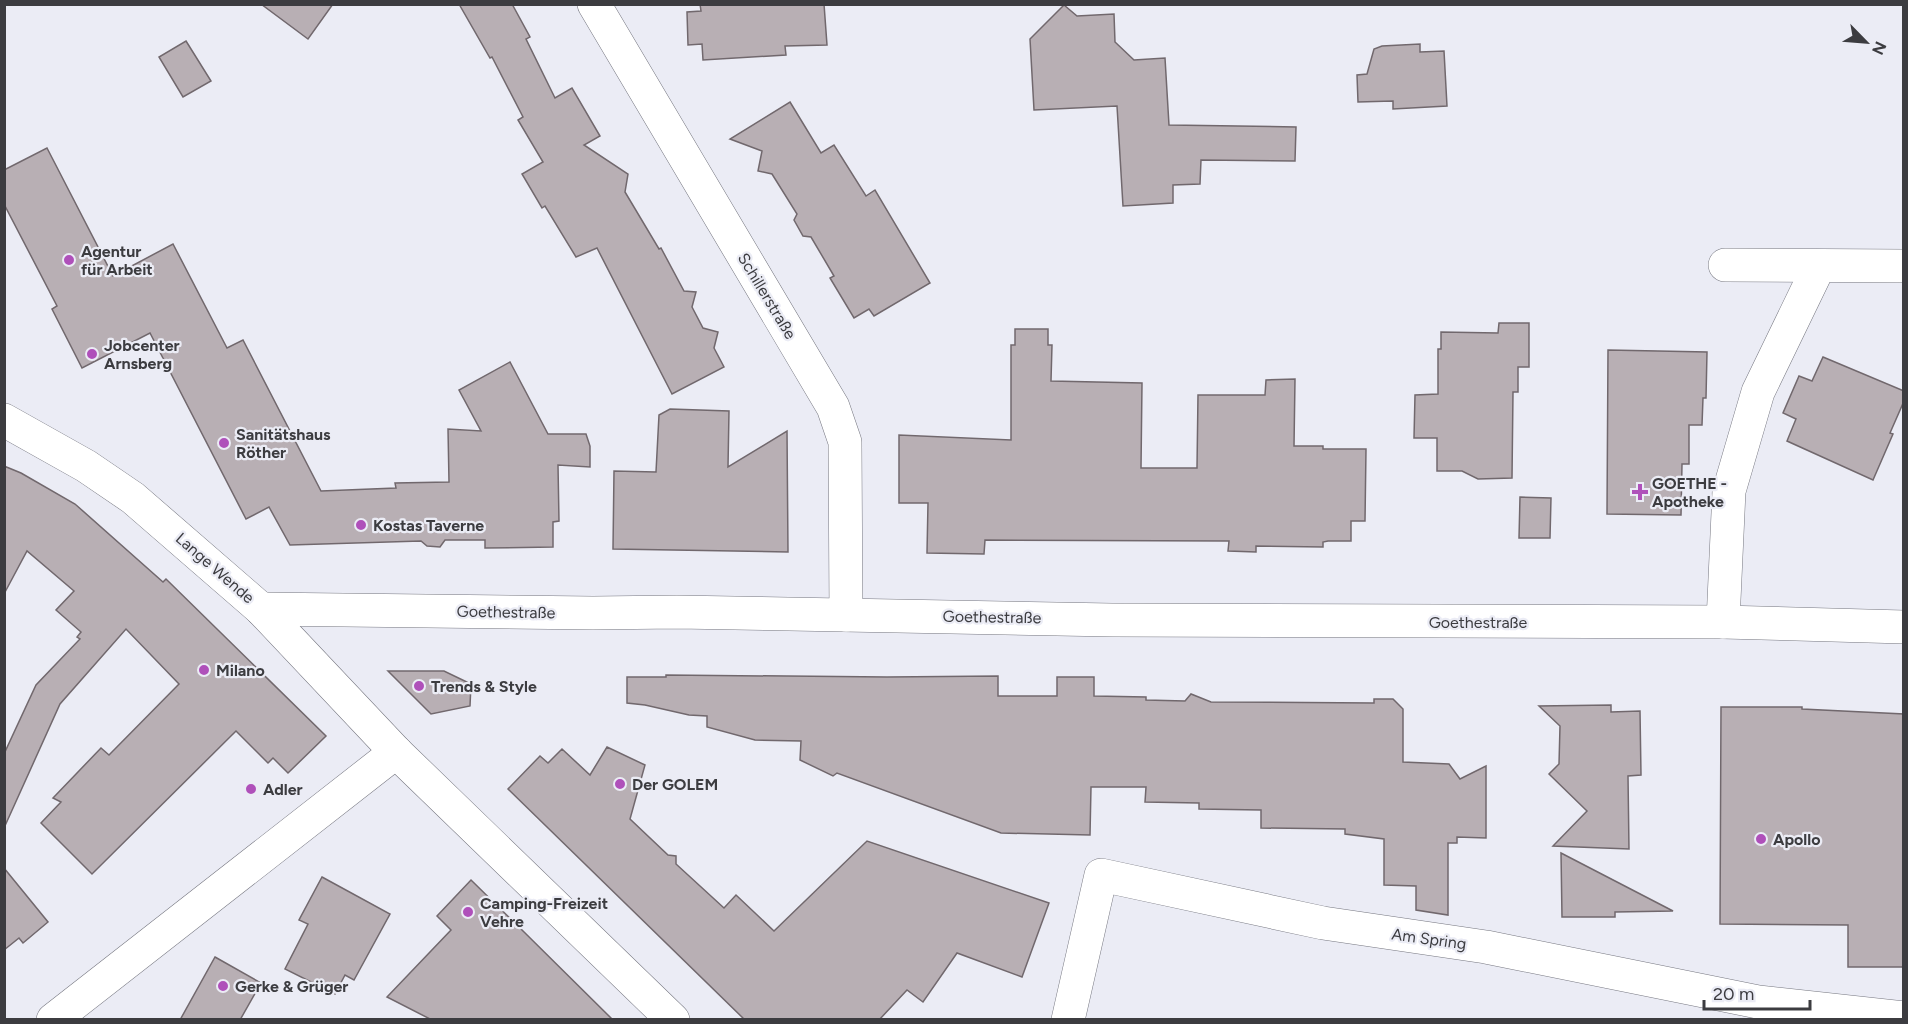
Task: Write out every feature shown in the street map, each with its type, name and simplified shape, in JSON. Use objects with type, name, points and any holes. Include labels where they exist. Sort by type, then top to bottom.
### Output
[{"type":"street","name":"Schillerstraße","points":[[594,4],[833,407],[845,442],[846,615]]},
{"type":"street","points":[[1725,265],[1904,266]]},
{"type":"street","points":[[1723,622],[1729,491],[1758,392],[1820,266]]},
{"type":"street","name":"Lange Wende","points":[[4,420],[86,466],[133,498],[261,609],[396,752],[672,1020]]},
{"type":"street","name":"Goethestraße","points":[[261,609],[1112,620],[1723,622],[1904,627]]},
{"type":"street","points":[[53,1020],[396,752]]},
{"type":"street","name":"Am Spring","points":[[1068,1020],[1101,875],[1323,923],[1486,947],[1758,1002],[1904,1018]]},
{"type":"building","points":[[261,4],[333,4],[308,39]]},
{"type":"building","points":[[459,4],[512,4],[530,37],[526,39],[555,98],[572,88],[600,136],[584,145],[628,174],[625,192],[659,249],[661,248],[684,291],[696,292],[692,307],[703,328],[718,332],[714,348],[724,367],[672,394],[597,248],[576,257],[545,206],[542,208],[522,174],[543,162],[518,120],[523,117],[492,57],[490,58]]},
{"type":"building","points":[[700,4],[824,4],[827,45],[785,46],[786,55],[703,60],[702,44],[688,45],[687,12],[701,11]]},
{"type":"building","points":[[1064,5],[1077,16],[1114,14],[1115,42],[1134,60],[1165,58],[1169,125],[1296,127],[1295,161],[1201,160],[1200,184],[1173,185],[1173,203],[1123,206],[1117,106],[1034,110],[1030,39]]},
{"type":"building","points":[[186,41],[211,81],[183,97],[159,57]]},
{"type":"building","points":[[1420,44],[1420,52],[1444,51],[1447,106],[1393,109],[1393,101],[1358,102],[1357,75],[1367,74],[1374,49],[1382,46]]},
{"type":"building","points":[[790,102],[821,153],[834,145],[866,196],[875,190],[930,283],[874,316],[869,309],[854,318],[830,278],[834,276],[811,237],[803,236],[794,220],[797,214],[772,174],[758,171],[762,151],[730,139]]},
{"type":"building","points":[[47,148],[113,276],[173,244],[227,348],[243,340],[321,491],[396,488],[395,483],[449,482],[448,429],[481,431],[459,390],[510,362],[548,434],[586,434],[590,446],[590,467],[558,465],[559,521],[553,522],[553,547],[485,548],[485,540],[445,540],[440,547],[427,546],[421,541],[290,545],[269,507],[246,519],[150,333],[82,368],[52,309],[57,306],[4,204],[4,170]]},
{"type":"building","points":[[1499,323],[1529,323],[1529,367],[1518,367],[1518,392],[1513,392],[1512,478],[1478,479],[1462,471],[1437,471],[1437,438],[1414,438],[1415,395],[1438,394],[1438,349],[1441,349],[1441,332],[1498,333]]},
{"type":"building","points":[[1015,329],[1048,329],[1048,345],[1052,345],[1051,381],[1142,383],[1141,468],[1197,468],[1198,395],[1265,395],[1266,380],[1295,379],[1294,446],[1366,449],[1365,521],[1351,521],[1351,541],[1323,542],[1323,547],[1256,546],[1256,552],[1228,551],[1229,541],[985,540],[984,554],[927,553],[928,503],[899,503],[899,435],[1011,440],[1011,345],[1015,345]]},
{"type":"building","points":[[1608,350],[1707,352],[1706,398],[1703,398],[1702,425],[1689,425],[1689,464],[1682,464],[1681,515],[1607,514]]},
{"type":"building","points":[[1823,357],[1904,391],[1904,401],[1890,433],[1893,434],[1873,480],[1787,441],[1796,419],[1783,413],[1799,376],[1812,381]]},
{"type":"building","points":[[670,409],[729,411],[728,467],[787,431],[788,552],[613,549],[614,471],[656,472],[659,415]]},
{"type":"building","points":[[4,466],[21,473],[75,504],[163,582],[166,579],[326,736],[288,773],[273,758],[268,763],[236,731],[92,874],[41,823],[61,802],[53,798],[101,748],[109,755],[179,684],[126,629],[60,704],[4,828],[4,754],[36,685],[80,639],[77,637],[81,632],[56,610],[74,591],[27,551],[4,594]]},
{"type":"building","points":[[1520,497],[1551,498],[1550,538],[1519,538]]},
{"type":"building","points":[[388,671],[444,671],[471,684],[470,706],[431,714]]},
{"type":"building","points":[[666,675],[998,676],[998,696],[1057,696],[1057,677],[1094,677],[1094,696],[1146,697],[1146,700],[1185,701],[1191,694],[1211,702],[1374,703],[1374,699],[1393,699],[1403,709],[1403,762],[1449,764],[1460,779],[1486,766],[1486,838],[1457,837],[1457,843],[1448,843],[1448,915],[1416,910],[1416,886],[1384,885],[1384,839],[1345,834],[1345,829],[1261,828],[1261,810],[1199,809],[1199,803],[1145,802],[1146,787],[1091,787],[1090,835],[1001,833],[837,773],[833,776],[800,760],[801,741],[755,740],[707,727],[707,716],[689,715],[627,703],[627,677],[666,677]]},
{"type":"building","points":[[1611,705],[1611,712],[1640,711],[1641,775],[1628,776],[1629,849],[1553,846],[1587,811],[1549,774],[1559,764],[1560,726],[1539,706]]},
{"type":"building","points":[[1721,707],[1802,707],[1802,709],[1904,714],[1904,967],[1848,967],[1848,925],[1720,924]]},
{"type":"building","points":[[607,747],[645,765],[630,819],[668,855],[676,856],[676,864],[724,908],[736,895],[774,931],[867,841],[1049,903],[1022,977],[957,953],[923,1002],[907,990],[879,1020],[745,1020],[508,789],[540,756],[548,763],[562,749],[590,775]]},
{"type":"building","points":[[1561,853],[1673,911],[1615,912],[1615,917],[1562,917]]},
{"type":"building","points":[[4,868],[48,922],[23,943],[19,938],[4,950]]},
{"type":"building","points":[[322,877],[390,914],[354,980],[345,975],[335,994],[285,969],[308,924],[299,920]]},
{"type":"building","points":[[471,880],[613,1020],[432,1020],[387,997],[451,930],[437,916]]},
{"type":"building","name":"Gerke & Grüger","points":[[215,957],[261,983],[240,1020],[180,1020]]},
{"type":"place","name":"Agentur für Arbeit","points":[[69,260]]},
{"type":"place","name":"Jobcenter Arnsberg","points":[[92,354]]},
{"type":"place","name":"Sanitätshaus Röther","points":[[224,443]]},
{"type":"place","name":"GOETHE - Apotheke","points":[[1640,492]]},
{"type":"place","name":"Kostas Taverne","points":[[361,525]]},
{"type":"place","name":"Milano","points":[[204,670]]},
{"type":"place","name":"Trends & Style","points":[[419,686]]},
{"type":"place","name":"Der GOLEM","points":[[620,784]]},
{"type":"place","name":"Adler","points":[[251,789]]},
{"type":"place","name":"Apollo","points":[[1761,839]]},
{"type":"place","name":"Camping-Freizeit Vehre","points":[[468,912]]},
{"type":"place","name":"Gerke & Grüger","points":[[223,986]]}]
